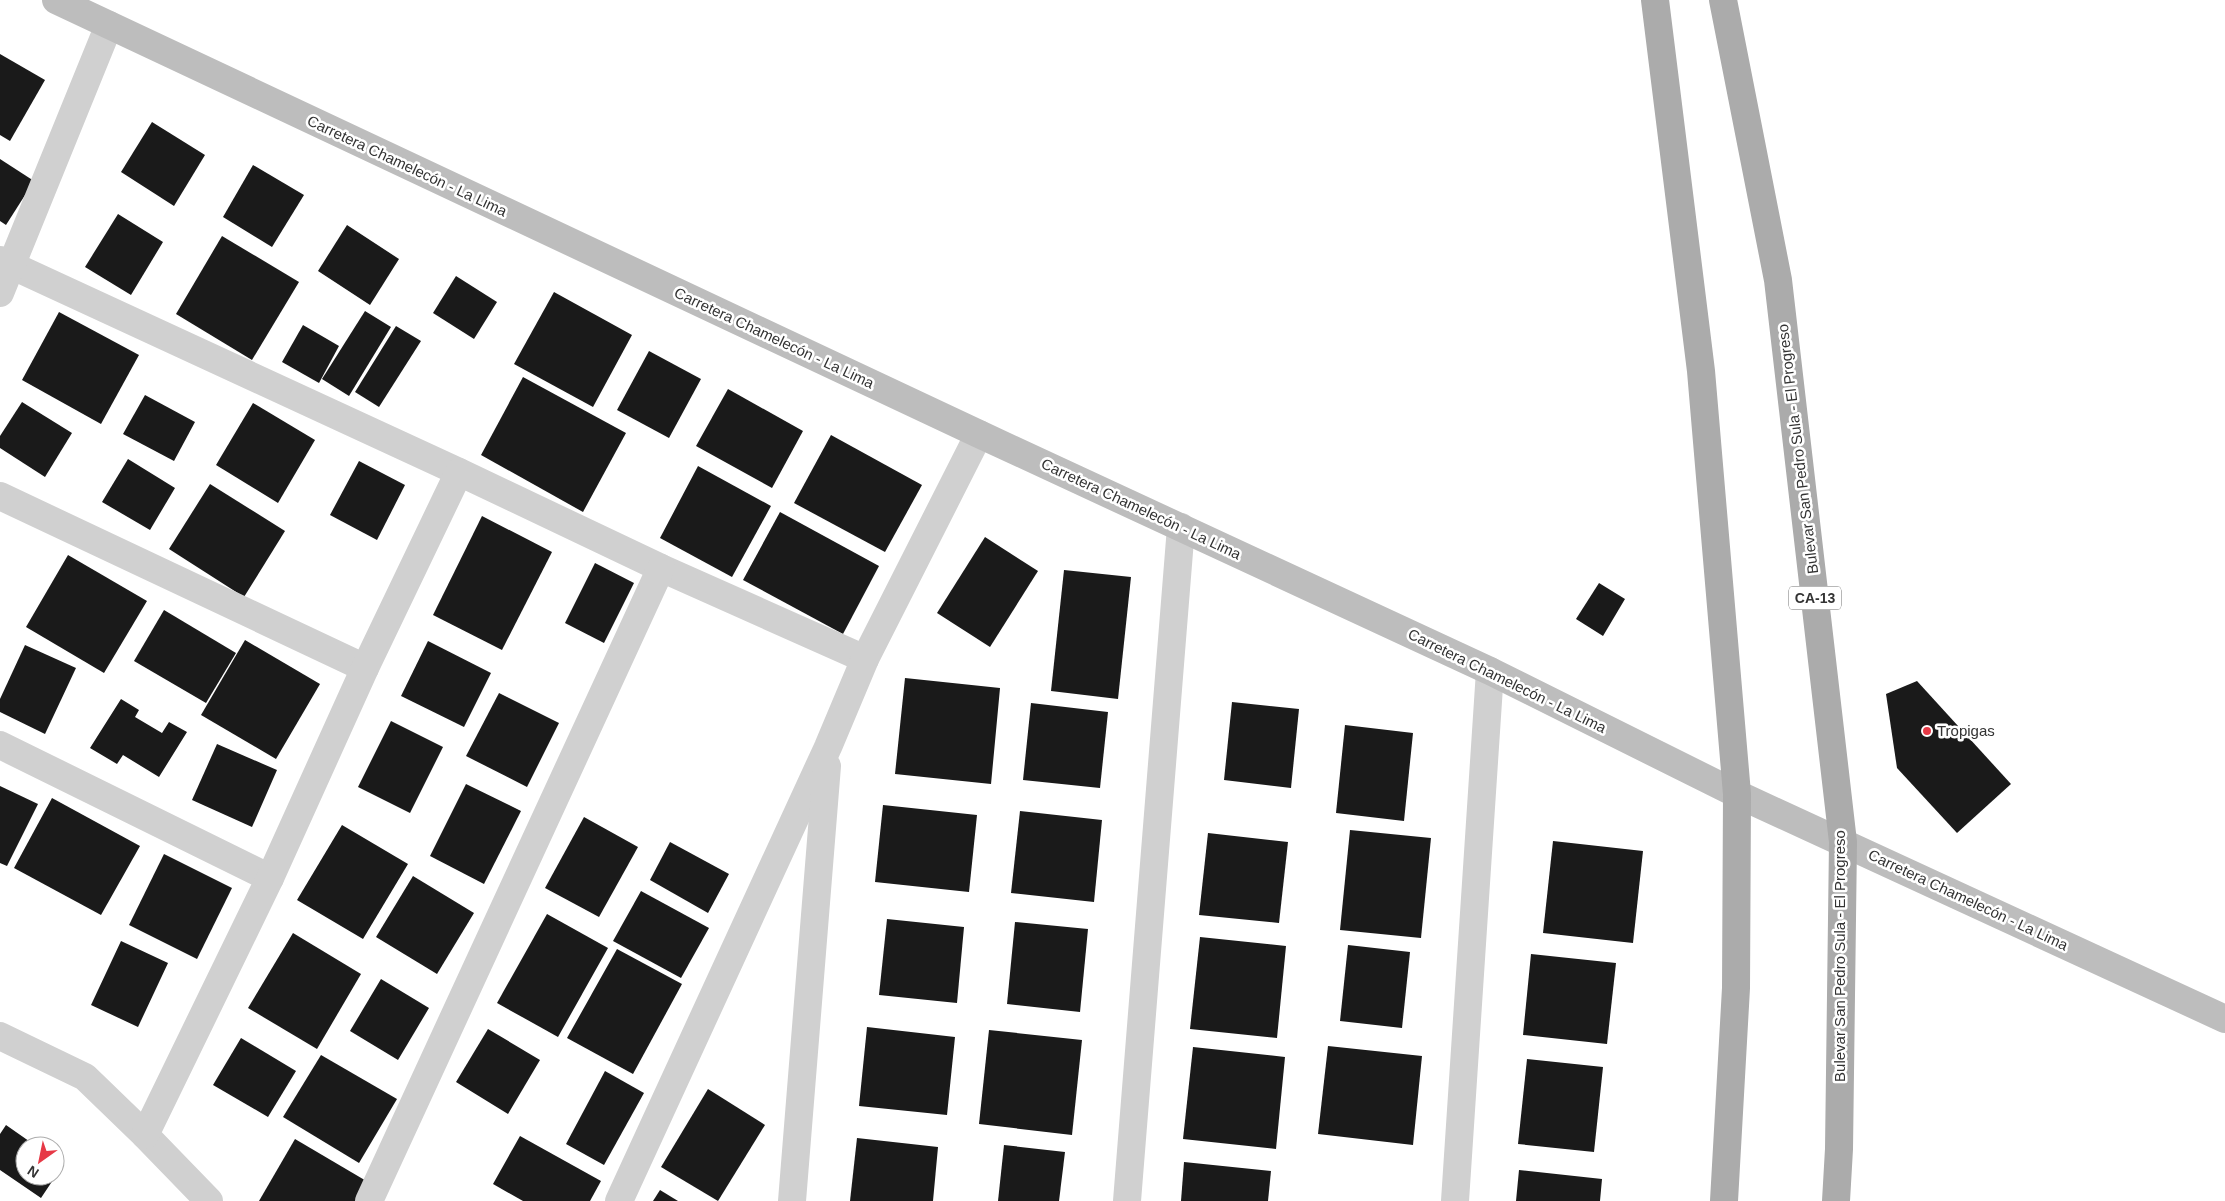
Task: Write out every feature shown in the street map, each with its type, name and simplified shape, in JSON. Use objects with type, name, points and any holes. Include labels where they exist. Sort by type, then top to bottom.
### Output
[{"type":"main road","points":[[1655,0],[1701,371],[1736,794],[1736,988],[1724,1201]]},
{"type":"main road","name":"Bulevar San Pedro Sula - El Progreso","points":[[1723,0],[1778,280],[1843,842],[1839,1149],[1836,1201]]},
{"type":"street","name":"Carretera Chamelecón - La Lima","points":[[56,0],[978,434],[1490,671],[1736,794],[2225,1019]]},
{"type":"street","points":[[0,293],[6,262],[109,25]]},
{"type":"street","points":[[6,262],[661,568],[865,659]]},
{"type":"street","points":[[619,1201],[828,747],[865,659],[978,434]]},
{"type":"street","points":[[146,1135],[270,878],[365,668],[459,472]]},
{"type":"street","points":[[0,496],[365,668]]},
{"type":"street","points":[[1127,1201],[1181,527]]},
{"type":"street","points":[[369,1201],[661,568]]},
{"type":"street","points":[[1455,1201],[1490,671]]},
{"type":"street","points":[[0,745],[270,878]]},
{"type":"street","points":[[792,1201],[828,747]]},
{"type":"street","points":[[0,1036],[84,1077],[146,1135],[209,1201]]},
{"type":"building","points":[[0,54],[45,80],[10,141],[0,135]]},
{"type":"building","points":[[152,122],[205,155],[174,206],[121,172]]},
{"type":"building","points":[[0,159],[34,181],[6,225],[0,221]]},
{"type":"building","points":[[253,165],[304,195],[272,247],[223,217]]},
{"type":"building","points":[[118,214],[163,242],[131,295],[85,267]]},
{"type":"building","points":[[347,225],[399,259],[370,305],[318,271]]},
{"type":"building","points":[[222,236],[299,282],[252,360],[176,314]]},
{"type":"building","points":[[456,276],[497,302],[474,339],[433,313]]},
{"type":"building","points":[[554,292],[632,335],[593,407],[514,364]]},
{"type":"building","points":[[365,311],[391,327],[349,396],[322,379]]},
{"type":"building","points":[[59,312],[139,355],[101,424],[22,380]]},
{"type":"building","points":[[303,325],[339,346],[319,383],[282,362]]},
{"type":"building","points":[[396,326],[421,341],[379,407],[355,392]]},
{"type":"building","points":[[649,351],[701,379],[669,438],[617,410]]},
{"type":"building","points":[[523,377],[626,433],[583,512],[481,455]]},
{"type":"building","points":[[728,389],[803,431],[772,488],[696,446]]},
{"type":"building","points":[[145,395],[195,422],[174,461],[123,434]]},
{"type":"building","points":[[22,402],[72,433],[45,477],[0,448],[0,436]]},
{"type":"building","points":[[253,403],[315,440],[278,503],[216,465]]},
{"type":"building","points":[[831,435],[922,485],[885,552],[794,503]]},
{"type":"building","points":[[128,459],[175,488],[150,530],[102,502]]},
{"type":"building","points":[[359,461],[405,485],[377,540],[330,515]]},
{"type":"building","points":[[698,466],[771,506],[732,577],[660,538]]},
{"type":"building","points":[[210,484],[285,531],[244,597],[169,549]]},
{"type":"building","points":[[780,512],[879,566],[843,634],[743,580]]},
{"type":"building","points":[[482,516],[552,552],[502,650],[433,615]]},
{"type":"building","points":[[985,537],[1038,571],[990,647],[937,613]]},
{"type":"building","points":[[68,555],[147,601],[104,673],[26,627]]},
{"type":"building","points":[[595,563],[634,583],[604,643],[565,623]]},
{"type":"building","points":[[1064,570],[1131,577],[1118,699],[1051,691]]},
{"type":"building","points":[[1599,583],[1625,599],[1603,636],[1576,619]]},
{"type":"building","points":[[164,610],[236,653],[206,703],[134,661]]},
{"type":"building","points":[[245,640],[320,684],[276,759],[201,715]]},
{"type":"building","points":[[428,641],[491,673],[464,727],[401,696]]},
{"type":"building","points":[[25,645],[76,668],[45,734],[0,712],[0,699]]},
{"type":"building","points":[[905,678],[1000,688],[991,784],[895,774]]},
{"type":"building","name":"Tropigas","points":[[1917,681],[2011,784],[1957,833],[1897,768],[1886,694]]},
{"type":"building","points":[[499,693],[559,723],[527,787],[466,756]]},
{"type":"building","points":[[121,699],[139,710],[135,717],[162,733],[169,722],[187,732],[159,777],[123,755],[117,764],[90,748]]},
{"type":"building","points":[[1232,702],[1299,709],[1291,788],[1224,780]]},
{"type":"building","points":[[1031,703],[1108,712],[1100,788],[1023,780]]},
{"type":"building","points":[[391,721],[443,747],[410,813],[358,787]]},
{"type":"building","points":[[1345,725],[1413,733],[1404,821],[1336,813]]},
{"type":"building","points":[[217,744],[277,770],[252,827],[192,800]]},
{"type":"building","points":[[466,784],[521,811],[484,884],[430,856]]},
{"type":"building","points":[[0,786],[38,804],[7,866],[0,863]]},
{"type":"building","points":[[52,798],[140,846],[101,915],[14,868]]},
{"type":"building","points":[[883,805],[977,815],[969,892],[875,882]]},
{"type":"building","points":[[1020,811],[1102,820],[1094,902],[1011,893]]},
{"type":"building","points":[[584,817],[638,847],[599,917],[545,888]]},
{"type":"building","points":[[342,825],[408,864],[363,939],[297,900]]},
{"type":"building","points":[[1350,830],[1431,838],[1421,938],[1340,930]]},
{"type":"building","points":[[1208,833],[1288,842],[1279,923],[1199,915]]},
{"type":"building","points":[[1553,841],[1643,851],[1633,943],[1543,933]]},
{"type":"building","points":[[670,842],[729,874],[708,913],[650,880]]},
{"type":"building","points":[[164,854],[232,888],[197,959],[129,925]]},
{"type":"building","points":[[413,876],[474,913],[437,974],[376,937]]},
{"type":"building","points":[[641,891],[709,928],[681,978],[613,941]]},
{"type":"building","points":[[547,914],[608,948],[558,1037],[497,1003]]},
{"type":"building","points":[[887,919],[964,927],[957,1003],[879,995]]},
{"type":"building","points":[[1015,922],[1088,929],[1080,1012],[1007,1004]]},
{"type":"building","points":[[293,933],[361,974],[317,1049],[248,1008]]},
{"type":"building","points":[[1200,937],[1286,946],[1277,1038],[1190,1029]]},
{"type":"building","points":[[121,941],[168,963],[138,1027],[91,1005]]},
{"type":"building","points":[[1348,945],[1410,952],[1402,1028],[1340,1021]]},
{"type":"building","points":[[617,949],[682,984],[633,1074],[567,1038]]},
{"type":"building","points":[[1531,954],[1616,963],[1607,1044],[1523,1035]]},
{"type":"building","points":[[381,979],[429,1008],[398,1060],[350,1031]]},
{"type":"building","points":[[867,1027],[955,1037],[947,1115],[859,1106]]},
{"type":"building","points":[[488,1029],[540,1060],[508,1114],[456,1082]]},
{"type":"building","points":[[989,1030],[1082,1040],[1072,1135],[979,1124]]},
{"type":"building","points":[[241,1038],[296,1071],[268,1117],[213,1085]]},
{"type":"building","points":[[1328,1046],[1422,1056],[1413,1145],[1318,1134]]},
{"type":"building","points":[[1193,1047],[1285,1057],[1276,1149],[1183,1139]]},
{"type":"building","points":[[321,1055],[397,1099],[359,1163],[283,1117]]},
{"type":"building","points":[[1527,1059],[1603,1067],[1594,1152],[1518,1144]]},
{"type":"building","points":[[605,1071],[644,1093],[604,1165],[566,1144]]},
{"type":"building","points":[[708,1089],[765,1125],[718,1201],[661,1167]]},
{"type":"building","points":[[6,1125],[22,1136],[15,1136],[15,1180],[0,1170],[0,1134]]},
{"type":"building","points":[[520,1136],[601,1181],[590,1201],[523,1201],[493,1184]]},
{"type":"building","points":[[857,1138],[938,1147],[933,1201],[850,1201]]},
{"type":"building","points":[[295,1139],[368,1182],[357,1201],[259,1201]]},
{"type":"building","points":[[1004,1145],[1065,1152],[1059,1201],[998,1201]]},
{"type":"building","points":[[1184,1162],[1271,1171],[1268,1201],[1181,1201]]},
{"type":"building","points":[[1519,1170],[1602,1179],[1600,1201],[1516,1201]]},
{"type":"building","points":[[23,1186],[49,1186],[41,1198]]},
{"type":"building","points":[[660,1190],[678,1201],[653,1201]]},
{"type":"place","name":"Tropigas","points":[[1927,731]]}]
